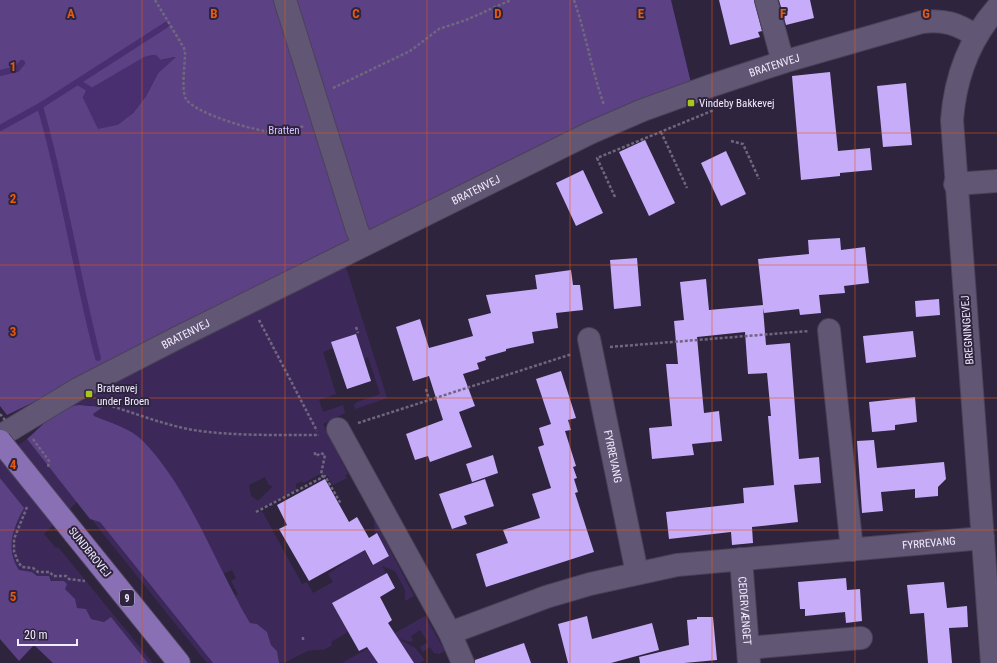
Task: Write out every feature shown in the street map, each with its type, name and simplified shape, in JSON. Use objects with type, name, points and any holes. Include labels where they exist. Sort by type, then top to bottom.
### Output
[{"type":"main road","name":"SUNDBROVEJ","points":[[0,441],[179,663]]},
{"type":"street","points":[[285,0],[363,244]]},
{"type":"street","points":[[766,0],[783,62]]},
{"type":"street","name":"BREGNINGEVEJ","points":[[989,7],[960,72],[953,105],[952,120],[955,184],[992,663]]},
{"type":"street","name":"BRATENVEJ","points":[[0,436],[78,389],[363,244],[611,123],[673,99],[783,62],[904,26],[935,20],[952,22],[976,36]]},
{"type":"street","points":[[955,184],[997,181]]},
{"type":"street","points":[[829,330],[852,550]]},
{"type":"street","name":"FYRREVANG","points":[[589,340],[637,573]]},
{"type":"street","points":[[328,432],[450,634],[463,663]]},
{"type":"street","name":"FYRREVANG","points":[[450,634],[546,597],[637,573],[677,565],[983,538]]},
{"type":"street","name":"CEDERVÆNGET","points":[[740,559],[748,655]]},
{"type":"street","points":[[748,655],[861,638]]},
{"type":"path","points":[[155,0],[184,48],[185,98],[193,107],[248,128],[273,132],[294,129],[323,118]]},
{"type":"path","points":[[316,95],[354,79],[410,51],[439,29],[510,0]]},
{"type":"path","points":[[574,0],[585,34],[592,70],[611,123]]},
{"type":"path","points":[[615,197],[597,158],[714,110]]},
{"type":"path","points":[[661,132],[687,188]]},
{"type":"path","points":[[731,141],[743,144],[759,179]]},
{"type":"path","points":[[257,315],[328,432]]},
{"type":"path","points":[[356,327],[358,333]]},
{"type":"path","points":[[78,389],[85,399],[116,407],[163,423],[195,430],[219,433],[328,432]]},
{"type":"path","points":[[426,390],[429,399]]},
{"type":"path","points":[[314,451],[316,456],[321,453],[324,455],[321,474],[323,477],[325,476],[341,504]]},
{"type":"path","points":[[45,472],[49,463],[46,457]]},
{"type":"path","points":[[256,512],[323,477]]},
{"type":"path","points":[[27,507],[14,539],[14,551],[19,565],[22,567],[33,568],[38,572],[50,572],[53,576],[66,576],[69,579],[81,580]]},
{"type":"shaded area","points":[[156,55],[161,60],[176,57],[158,73],[146,96],[133,113],[117,125],[98,129],[83,98],[86,91],[144,57]]},
{"type":"shaded area","points":[[345,264],[387,398],[355,409],[354,405],[357,402],[380,394],[368,357],[364,359],[356,334],[331,342],[333,348],[323,352],[336,394],[319,400],[323,412],[343,405],[345,413],[323,424],[348,474],[345,475],[347,478],[333,485],[327,475],[320,474],[304,483],[302,481],[296,484],[296,490],[256,511],[257,513],[262,511],[302,584],[307,582],[313,593],[333,582],[328,574],[346,562],[343,556],[343,537],[363,526],[365,536],[359,540],[372,565],[389,556],[377,533],[375,535],[374,519],[414,596],[405,601],[405,590],[395,571],[382,566],[386,574],[332,603],[348,632],[331,642],[332,645],[323,650],[311,650],[283,663],[279,663],[277,651],[271,645],[267,632],[257,624],[250,623],[235,596],[238,594],[231,581],[236,578],[232,570],[223,574],[187,504],[167,471],[155,455],[137,436],[120,426],[92,414],[102,408],[89,405],[70,406],[124,376]],"holes":[[[265,477],[269,485],[273,486],[258,501],[251,496],[249,485]]]},
{"type":"shaded area","points":[[27,439],[77,502],[44,534],[56,548],[58,547],[153,663],[148,663],[111,617],[104,622],[91,619],[86,610],[77,608],[72,596],[52,581],[49,576],[37,576],[32,572],[21,571],[16,566],[11,545],[13,532],[23,508],[0,478],[0,458]]},
{"type":"shaded area","points":[[92,520],[100,521],[213,663],[207,663]]},
{"type":"shaded area","points":[[425,616],[445,651],[439,654],[434,653],[430,647],[423,652],[420,647],[428,642],[420,630],[411,636],[413,640],[411,642],[399,639],[415,648],[425,660],[420,663],[414,663],[402,645],[377,662],[378,663],[342,663]]},
{"type":"green space","name":"Bratten","points":[[0,0],[671,0],[691,83],[7,415],[0,406]],"holes":[[[175,57],[158,73],[146,96],[133,113],[117,125],[83,98],[86,91],[161,60]]]},
{"type":"green space","points":[[79,405],[103,407],[93,414],[94,416],[120,426],[138,436],[159,460],[188,504],[250,623],[257,624],[267,632],[271,645],[277,651],[279,663],[213,663],[100,522],[90,519],[27,439],[57,413],[64,409]]},
{"type":"green space","points":[[0,478],[24,508],[12,538],[12,554],[19,570],[32,572],[37,576],[49,576],[51,581],[64,581],[67,584],[65,589],[75,599],[77,608],[86,609],[91,619],[104,622],[111,617],[148,663],[53,663],[34,645],[19,661],[0,639]]},
{"type":"building","points":[[719,0],[754,0],[762,31],[758,32],[760,37],[730,45]]},
{"type":"building","points":[[779,0],[810,0],[814,18],[786,25]]},
{"type":"building","points":[[830,72],[838,151],[870,148],[872,170],[840,173],[840,176],[801,180],[792,76]]},
{"type":"building","points":[[906,83],[912,145],[883,147],[877,86]]},
{"type":"building","points":[[645,140],[675,203],[649,216],[619,152]]},
{"type":"building","points":[[726,151],[746,194],[721,206],[701,163]]},
{"type":"building","points":[[583,170],[603,213],[576,226],[556,183]]},
{"type":"building","points":[[840,238],[841,250],[865,247],[869,283],[844,286],[845,293],[819,295],[821,313],[800,315],[799,309],[764,313],[763,308],[766,345],[790,343],[799,459],[819,457],[821,483],[794,485],[798,522],[752,527],[753,543],[732,545],[731,532],[669,539],[666,512],[744,503],[743,488],[774,485],[768,416],[771,416],[767,373],[748,374],[745,332],[697,337],[704,413],[719,411],[722,441],[692,444],[694,455],[652,459],[649,428],[672,426],[666,364],[678,364],[674,321],[684,320],[680,282],[706,279],[709,310],[763,305],[758,259],[809,254],[808,240]]},
{"type":"building","points":[[637,258],[641,306],[614,309],[610,260]]},
{"type":"building","points":[[571,270],[573,285],[580,285],[583,310],[556,313],[558,328],[532,332],[534,343],[506,349],[506,351],[485,357],[486,360],[477,363],[479,369],[463,374],[475,406],[459,412],[472,447],[430,462],[428,456],[415,460],[406,434],[443,420],[429,376],[413,381],[396,327],[420,319],[429,348],[473,336],[468,319],[491,313],[486,295],[537,289],[535,275]]},
{"type":"building","points":[[939,299],[940,315],[916,317],[915,301]]},
{"type":"building","points":[[913,331],[916,357],[866,363],[863,336]]},
{"type":"building","points":[[356,334],[371,381],[347,389],[331,342]]},
{"type":"building","points":[[561,371],[576,418],[568,420],[571,430],[565,431],[576,466],[573,467],[577,478],[574,479],[578,492],[575,493],[594,552],[486,587],[476,554],[508,543],[503,530],[540,518],[532,494],[551,488],[538,447],[544,445],[539,428],[551,424],[536,379]]},
{"type":"building","points":[[915,397],[917,422],[895,425],[895,430],[872,432],[869,402]]},
{"type":"building","points":[[874,440],[877,468],[944,462],[946,479],[938,487],[938,496],[915,498],[915,489],[881,492],[883,511],[862,513],[857,441]]},
{"type":"building","points":[[493,455],[498,473],[472,482],[466,464]]},
{"type":"building","points":[[325,479],[349,522],[357,517],[369,538],[377,533],[389,556],[373,565],[365,550],[309,581],[279,529],[287,525],[277,505]]},
{"type":"building","points":[[485,479],[494,506],[464,516],[467,524],[452,529],[439,494]]},
{"type":"building","points":[[387,573],[395,588],[380,597],[392,620],[388,623],[414,663],[378,663],[367,647],[359,651],[332,603]]},
{"type":"building","points":[[846,578],[847,590],[860,589],[862,621],[846,623],[845,612],[805,616],[805,609],[800,609],[798,582]]},
{"type":"building","points":[[944,582],[947,608],[967,606],[968,627],[949,628],[952,663],[928,663],[924,613],[910,614],[907,585]]},
{"type":"building","points":[[587,616],[592,639],[652,623],[659,650],[611,663],[568,663],[558,624]]},
{"type":"building","points":[[697,617],[713,617],[717,660],[684,663],[640,663],[639,657],[689,645],[687,620],[697,619]]},
{"type":"building","points":[[524,643],[531,663],[475,663],[475,660]]},
{"type":"waterway","points":[[40,106],[166,25]]},
{"type":"waterway","points":[[0,73],[17,69],[22,63]]},
{"type":"waterway","points":[[78,82],[89,89]]},
{"type":"waterway","points":[[0,128],[40,106],[56,169],[98,358]]},
{"type":"place","name":"Vindeby Bakkevej","points":[[691,103]]},
{"type":"place","name":"Bratenvej under Broen","points":[[89,394]]}]
